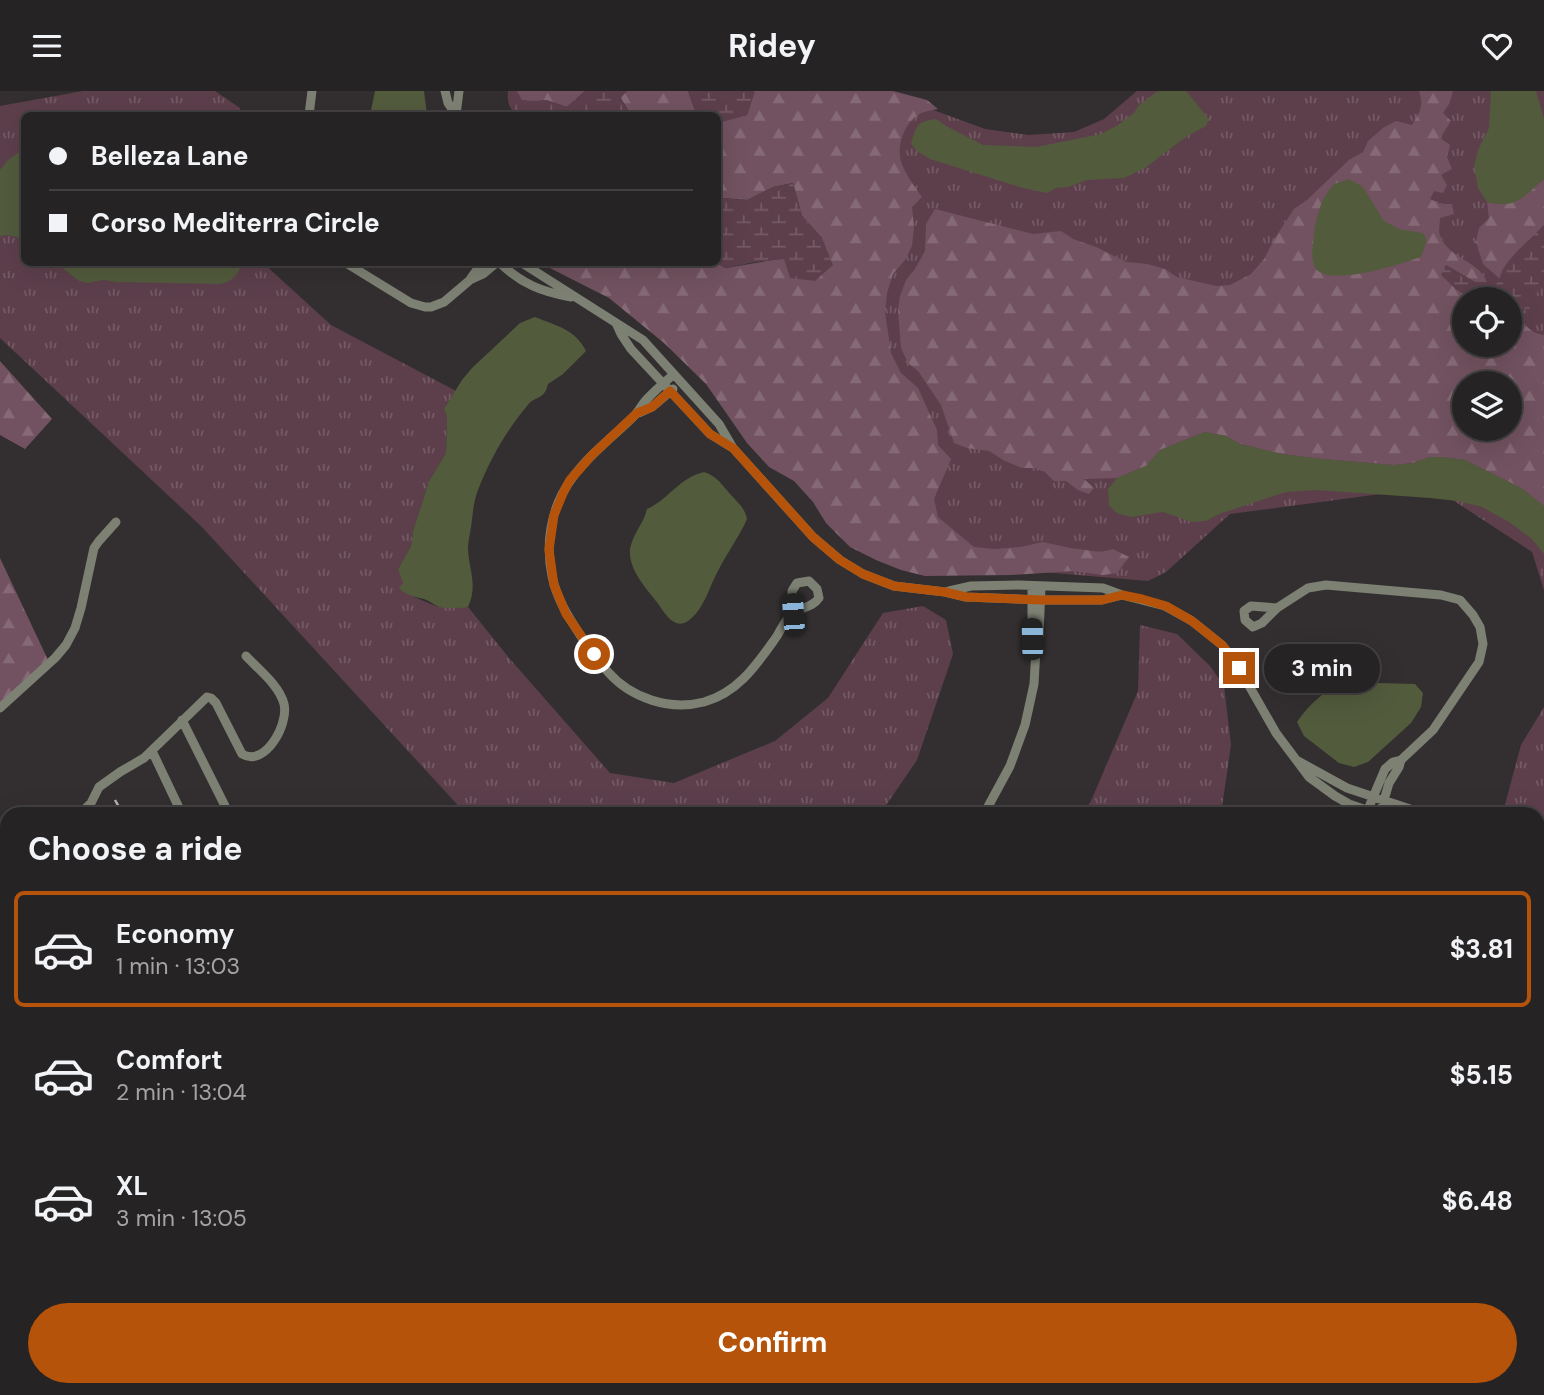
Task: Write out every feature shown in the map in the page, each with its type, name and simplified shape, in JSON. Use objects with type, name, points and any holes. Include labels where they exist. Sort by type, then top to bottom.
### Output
[{"type":"street","points":[[309,112],[312,91]]},
{"type":"street","points":[[445,91],[454,112]]},
{"type":"street","points":[[456,112],[460,91]]},
{"type":"street","points":[[351,266],[411,303],[425,307],[444,302],[470,280],[480,266]]},
{"type":"street","points":[[470,280],[494,266]]},
{"type":"street","points":[[502,266],[531,286],[552,294],[576,298]]},
{"type":"street","points":[[527,266],[643,340],[719,424],[733,448],[813,537],[840,560],[863,574],[894,586],[966,597],[1102,600],[1122,595]]},
{"type":"street","points":[[615,322],[631,349],[710,434],[733,448]]},
{"type":"street","points":[[678,377],[652,407],[637,413],[592,455],[570,480],[558,503],[550,540],[551,574],[566,614],[602,665],[622,685],[650,700],[682,705],[706,702],[747,677],[793,614]]},
{"type":"street","points":[[0,708],[66,645],[81,608],[94,548],[116,522]]},
{"type":"street","points":[[1277,608],[1308,587],[1326,585],[1441,595],[1460,600],[1480,627],[1483,644],[1479,662],[1433,730],[1401,760],[1393,762],[1385,769],[1368,807]]},
{"type":"street","points":[[945,592],[971,586],[1103,588],[1166,606],[1192,621],[1222,645],[1239,668],[1276,733],[1308,777],[1356,807]]},
{"type":"street","points":[[988,807],[1010,766],[1025,725],[1034,684],[1036,649],[1032,639],[1036,586]]},
{"type":"street","points":[[87,807],[99,787],[138,763],[205,698],[209,697],[216,703],[242,754],[254,758],[266,751],[282,726],[285,707],[279,692],[246,656]]},
{"type":"street","points":[[182,720],[226,807]]},
{"type":"street","points":[[152,751],[179,807]]},
{"type":"street","points":[[1382,807],[1389,783],[1401,760]]},
{"type":"street","points":[[1296,761],[1347,788],[1404,807]]},
{"type":"green space","points":[[83,91],[215,91],[240,108],[240,112],[21,112],[21,266],[266,266],[331,325],[456,391],[444,409],[447,417],[446,453],[429,481],[411,546],[398,569],[414,597],[438,607],[468,607],[610,773],[674,783],[775,741],[828,698],[883,613],[923,606],[946,620],[953,654],[917,760],[885,807],[460,807],[202,527],[0,338],[0,106]]},
{"type":"green space","points":[[508,91],[517,91],[522,100],[546,100],[567,107],[585,91],[627,91],[620,98],[629,112],[514,112]]},
{"type":"green space","points":[[517,91],[585,91],[567,107],[546,100],[521,100]]},
{"type":"green space","points":[[627,91],[688,91],[695,110],[699,112],[629,112],[620,97]]},
{"type":"green space","points":[[688,91],[755,92],[747,115],[721,122],[721,112],[695,110]]},
{"type":"green space","points":[[751,91],[893,91],[927,100],[938,109],[923,112],[916,117],[907,126],[902,138],[901,162],[922,197],[912,207],[912,246],[893,274],[885,312],[891,353],[901,373],[918,388],[937,430],[938,445],[951,459],[934,499],[938,517],[974,547],[994,549],[1043,542],[1101,552],[1113,549],[1129,557],[1117,573],[1103,575],[1074,571],[925,576],[901,570],[850,547],[826,523],[813,502],[794,481],[769,467],[747,443],[706,384],[664,343],[609,298],[546,266],[721,266],[726,268],[784,258],[822,238],[802,216],[793,183],[773,187],[747,200],[721,198],[721,121],[747,115],[754,92]]},
{"type":"green space","points":[[1137,91],[1544,91],[1544,590],[1532,552],[1433,487],[1230,514],[1166,572],[1148,581],[973,566],[921,569],[866,291],[886,131],[917,104],[985,129],[1029,135],[1074,132],[1104,119]]},
{"type":"green space","points":[[1419,91],[1453,91],[1443,113],[1451,121],[1440,138],[1450,145],[1447,157],[1452,169],[1441,175],[1447,185],[1443,193],[1434,191],[1430,199],[1441,204],[1452,204],[1454,214],[1440,218],[1440,235],[1449,249],[1477,269],[1487,282],[1475,282],[1446,265],[1441,275],[1454,287],[1452,357],[1522,357],[1522,321],[1530,329],[1544,335],[1544,506],[1521,488],[1465,460],[1440,457],[1394,465],[1322,459],[1282,454],[1205,432],[1160,450],[1146,466],[1117,478],[1084,479],[1094,488],[1089,494],[1066,481],[1054,481],[1045,472],[1035,468],[1022,468],[989,451],[954,443],[941,405],[918,371],[908,363],[901,348],[898,310],[900,296],[906,280],[925,251],[926,224],[935,209],[1033,234],[1061,231],[1126,262],[1147,264],[1165,269],[1177,277],[1216,286],[1230,285],[1251,274],[1264,259],[1294,209],[1349,160],[1363,152],[1368,141],[1396,121],[1412,125],[1421,101]]},
{"type":"green space","points":[[1544,179],[1544,225],[1503,269],[1500,279],[1483,264],[1476,242],[1479,228],[1489,218],[1487,202],[1512,202],[1524,196]]},
{"type":"green space","points":[[793,183],[802,216],[822,238],[833,265],[815,281],[790,278],[784,259],[726,268],[721,266],[721,198],[747,200],[773,187]]},
{"type":"green space","points":[[1544,225],[1544,280],[1529,303],[1531,316],[1522,307],[1522,287],[1454,287],[1441,275],[1446,265],[1475,282],[1487,282],[1490,286],[1495,286],[1509,260]]},
{"type":"green space","points":[[0,361],[52,419],[25,449],[0,435]]},
{"type":"green space","points":[[0,558],[48,660],[0,711]]},
{"type":"green space","points":[[1140,625],[1177,634],[1210,666],[1224,686],[1231,745],[1222,807],[1087,807],[1138,691]]},
{"type":"green space","points":[[1544,707],[1544,807],[1504,807],[1521,745]]},
{"type":"shaded area","points":[[375,91],[424,91],[427,112],[371,112]]},
{"type":"shaded area","points":[[1158,91],[1186,91],[1209,119],[1206,126],[1187,136],[1145,168],[1124,178],[1087,180],[1047,193],[930,159],[911,144],[918,125],[936,119],[983,145],[1036,147],[1101,134],[1134,113],[1139,105]]},
{"type":"shaded area","points":[[1491,91],[1536,91],[1544,119],[1544,179],[1513,203],[1487,202],[1478,188],[1474,166],[1478,150],[1489,128]]},
{"type":"shaded area","points":[[21,151],[21,238],[0,236],[0,170]]},
{"type":"shaded area","points":[[1349,179],[1363,187],[1384,221],[1399,229],[1423,233],[1427,240],[1421,257],[1352,275],[1338,276],[1317,270],[1312,250],[1320,207],[1334,184]]},
{"type":"shaded area","points":[[60,266],[240,266],[234,277],[220,284],[79,281]]},
{"type":"shaded area","points":[[535,317],[571,333],[586,351],[563,374],[548,384],[542,396],[530,403],[499,446],[474,504],[468,546],[473,585],[471,599],[468,607],[439,607],[399,588],[403,583],[398,569],[411,546],[429,481],[446,453],[447,417],[444,409],[472,368],[520,323]]},
{"type":"shaded area","points":[[1205,432],[1282,454],[1322,459],[1394,465],[1413,463],[1430,457],[1465,460],[1521,488],[1544,506],[1544,554],[1532,539],[1509,522],[1482,507],[1458,501],[1316,490],[1286,492],[1219,514],[1206,521],[1192,522],[1163,512],[1131,517],[1117,513],[1109,506],[1108,489],[1117,478],[1146,466],[1160,450]]},
{"type":"shaded area","points":[[704,472],[722,484],[741,506],[747,519],[698,611],[688,621],[679,624],[667,616],[639,579],[632,564],[630,549],[647,509],[688,479]]},
{"type":"shaded area","points":[[1342,682],[1415,684],[1423,693],[1421,707],[1411,723],[1368,762],[1354,767],[1339,763],[1304,736],[1297,722],[1317,699]]},
{"type":"railway","points":[[115,800],[119,807]]},
{"type":"route","points":[[594,654],[566,614],[554,585],[549,550],[554,515],[570,480],[592,455],[637,413],[652,407],[670,391],[710,434],[733,448],[813,537],[840,560],[863,574],[894,586],[966,597],[1102,600],[1122,595],[1142,599],[1166,606],[1192,621],[1222,645],[1239,668]]}]
